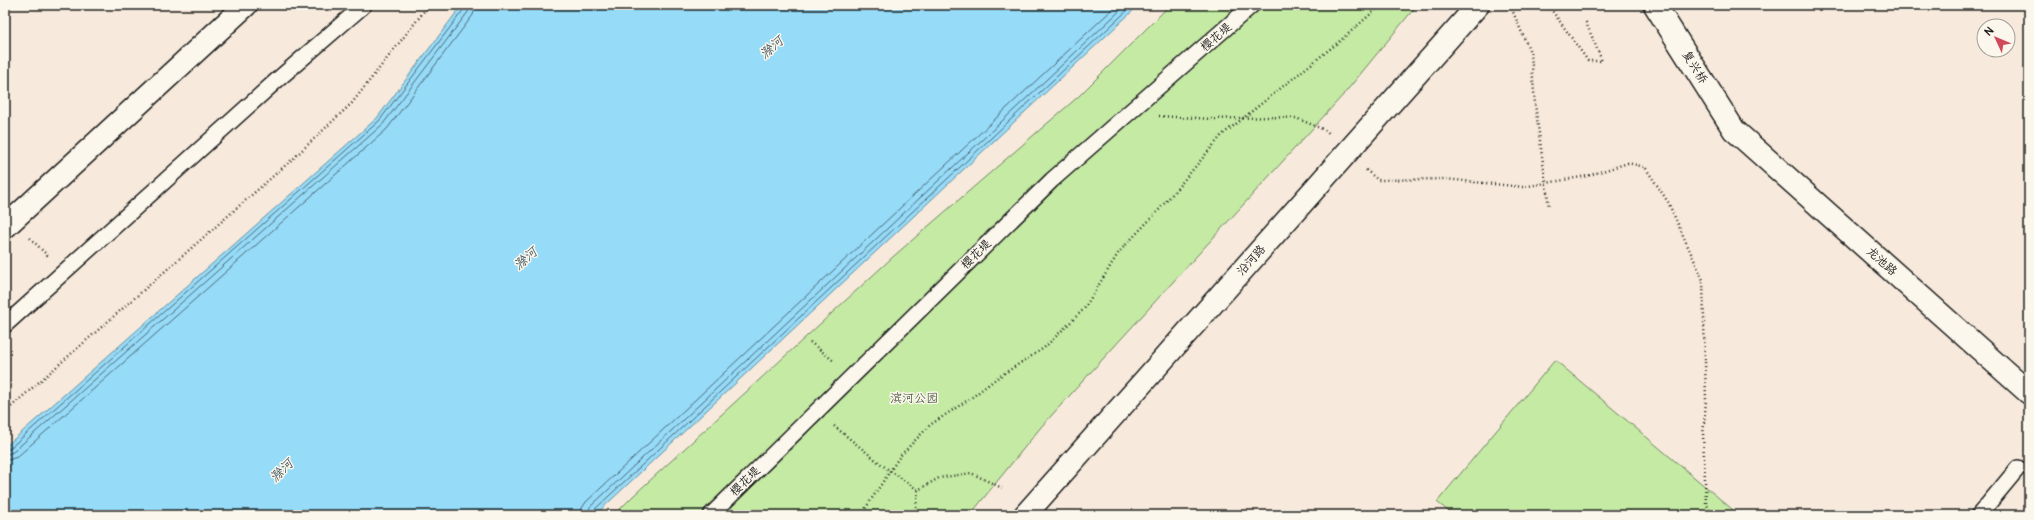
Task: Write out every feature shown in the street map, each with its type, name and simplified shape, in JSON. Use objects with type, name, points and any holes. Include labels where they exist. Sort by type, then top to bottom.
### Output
[{"type":"street","points":[[5,227],[246,5]]},
{"type":"street","name":"沿河路","points":[[1025,515],[1478,5]]},
{"type":"street","name":"复兴桥","points":[[1655,5],[1734,130]]},
{"type":"street","name":"龙池路","points":[[1734,130],[2029,393]]},
{"type":"lane","points":[[5,325],[276,81],[364,5]]},
{"type":"lane","name":"樱花堤","points":[[711,515],[1052,180],[1252,5]]},
{"type":"lane","points":[[1980,515],[2018,468]]},
{"type":"path","points":[[5,412],[296,156],[352,104],[429,5]]},
{"type":"path","points":[[861,515],[900,456],[930,425],[971,398],[997,378],[1044,348],[1084,309],[1119,252],[1158,211],[1222,135],[1340,41],[1381,5]]},
{"type":"path","points":[[1510,5],[1531,54],[1535,104],[1549,207]]},
{"type":"path","points":[[1548,5],[1588,61],[1602,60],[1585,20]]},
{"type":"path","points":[[1158,116],[1213,119],[1270,117],[1296,118],[1327,131],[1345,154],[1378,180],[1445,179],[1523,187],[1587,176],[1628,163],[1645,167],[1668,202],[1703,280],[1706,401],[1704,435],[1705,480],[1706,503],[1712,515]]},
{"type":"path","points":[[29,237],[50,258]]},
{"type":"path","points":[[810,342],[835,362]]},
{"type":"path","points":[[831,424],[882,465],[918,490]]},
{"type":"path","points":[[918,490],[939,478],[971,473],[1002,488]]},
{"type":"path","points":[[914,515],[918,490]]},
{"type":"green space","name":"滨河公园","points":[[1170,5],[1417,5],[1344,94],[1041,427],[970,515],[614,515],[895,255],[1079,96]]},
{"type":"green space","points":[[1555,360],[1739,515],[1453,515],[1437,502]]},
{"type":"water","name":"滁河","points":[[462,5],[1139,5],[595,515],[5,515],[5,447],[377,118]]}]
